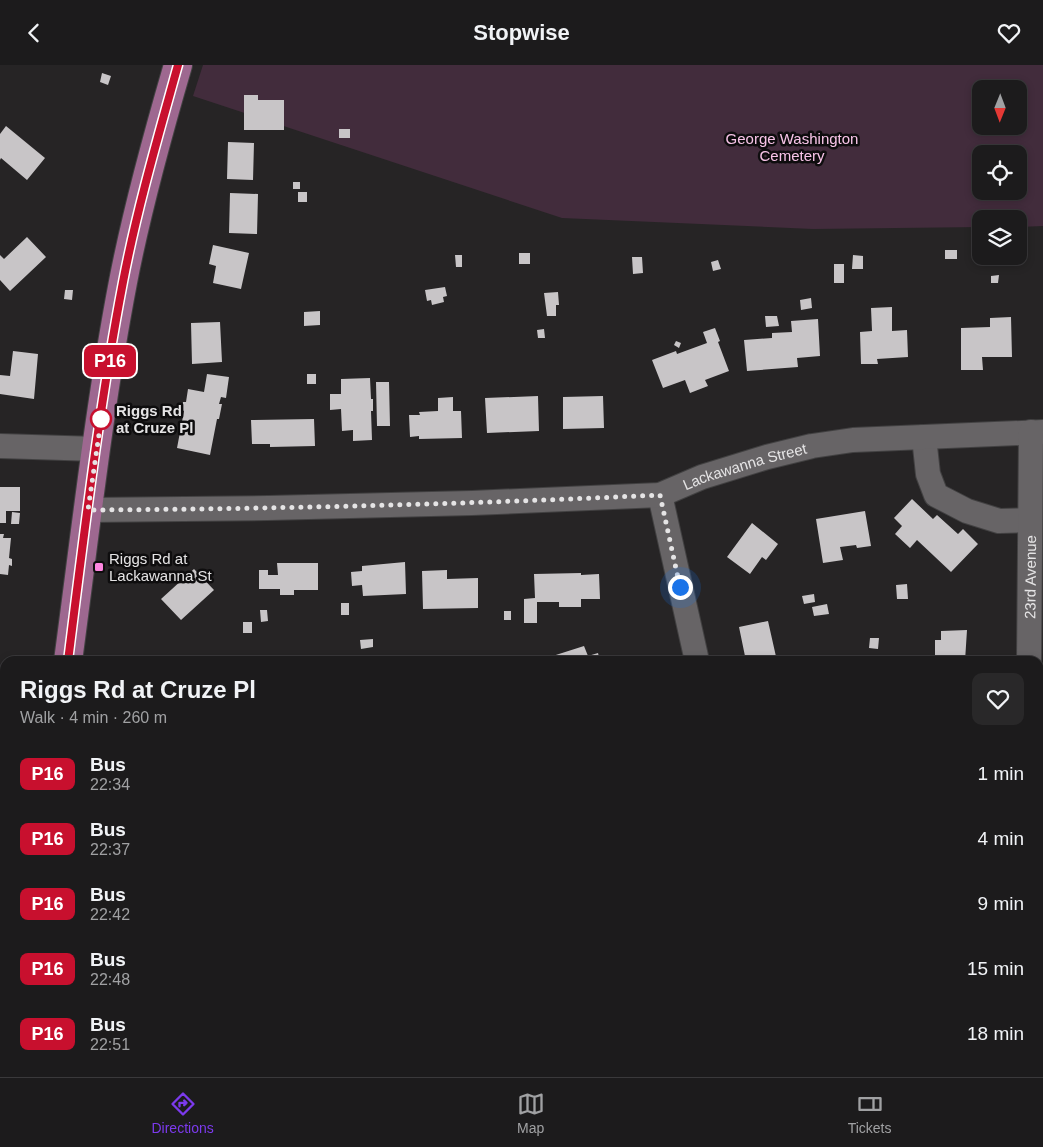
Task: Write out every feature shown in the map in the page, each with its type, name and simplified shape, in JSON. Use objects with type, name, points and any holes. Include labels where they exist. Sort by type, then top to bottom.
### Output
[{"type":"main road","points":[[69,656],[88,510],[123,282],[154,150],[178,65]]},
{"type":"street","name":"Lackawanna Street","points":[[88,510],[472,503],[660,495],[702,477],[767,457],[812,446],[853,440],[1037,432]]},
{"type":"street","name":"23rd Avenue","points":[[1029,656],[1030,520],[1037,432]]},
{"type":"street","points":[[924,437],[928,474],[936,495],[967,511],[999,521],[1030,520]]},
{"type":"street","points":[[0,446],[97,449]]},
{"type":"street","points":[[660,495],[696,656]]},
{"type":"green space","name":"George Washington Cemetery","points":[[203,65],[1043,65],[1043,226],[1027,227],[1027,210],[972,210],[972,227],[813,229],[562,218],[193,96]]},
{"type":"building","points":[[102,73],[111,76],[108,85],[100,82]]},
{"type":"building","points":[[244,95],[258,95],[258,100],[284,100],[284,130],[244,130]]},
{"type":"building","points":[[6,126],[45,158],[27,180],[1,158],[0,160],[0,134]]},
{"type":"building","points":[[339,129],[350,129],[350,138],[339,138]]},
{"type":"building","points":[[228,142],[254,143],[253,180],[227,179]]},
{"type":"building","points":[[293,182],[300,182],[300,189],[293,189]]},
{"type":"building","points":[[298,192],[307,192],[307,202],[298,202]]},
{"type":"building","points":[[230,193],[258,194],[257,234],[229,233]]},
{"type":"building","points":[[27,237],[46,257],[10,291],[0,280],[0,255],[4,259]]},
{"type":"building","points":[[213,245],[249,253],[241,289],[213,283],[216,266],[209,264]]},
{"type":"building","points":[[945,250],[957,250],[957,259],[945,259]]},
{"type":"building","points":[[519,253],[530,253],[530,264],[519,264]]},
{"type":"building","points":[[455,255],[462,255],[462,267],[456,267]]},
{"type":"building","points":[[853,255],[863,256],[863,269],[852,269]]},
{"type":"building","points":[[632,257],[642,257],[643,273],[633,274]]},
{"type":"building","points":[[718,260],[721,269],[713,271],[711,262]]},
{"type":"building","points":[[834,264],[844,264],[844,283],[834,283]]},
{"type":"building","points":[[999,275],[998,283],[991,283],[991,276]]},
{"type":"building","points":[[445,287],[447,296],[443,297],[444,302],[432,305],[431,300],[427,301],[425,290]]},
{"type":"building","points":[[65,290],[73,290],[72,300],[64,299]]},
{"type":"building","points":[[558,292],[559,305],[556,305],[556,316],[547,316],[544,293]]},
{"type":"building","points":[[811,298],[812,308],[801,310],[800,300]]},
{"type":"building","points":[[892,307],[892,331],[907,330],[908,357],[877,359],[878,364],[861,364],[860,332],[872,331],[871,308]]},
{"type":"building","points":[[320,311],[320,325],[304,326],[304,312]]},
{"type":"building","points":[[765,316],[777,316],[779,326],[766,327]]},
{"type":"building","points":[[1011,317],[1012,357],[982,357],[983,370],[961,370],[961,328],[990,327],[990,318]]},
{"type":"building","points":[[818,319],[820,356],[797,358],[798,367],[747,371],[744,340],[772,338],[772,333],[792,332],[791,321]]},
{"type":"building","points":[[220,322],[222,362],[192,364],[191,323]]},
{"type":"building","points":[[715,328],[729,371],[705,380],[708,386],[690,393],[685,380],[663,388],[652,360],[676,351],[677,354],[707,343],[703,332]]},
{"type":"building","points":[[544,329],[545,338],[538,338],[537,330]]},
{"type":"building","points":[[676,341],[681,343],[679,348],[674,345]]},
{"type":"building","points":[[13,351],[38,354],[34,399],[0,394],[0,375],[10,376]]},
{"type":"building","points":[[207,374],[229,377],[226,398],[221,397],[219,404],[222,404],[210,455],[177,448],[184,411],[182,410],[183,402],[186,402],[188,389],[204,392]]},
{"type":"building","points":[[307,374],[316,374],[316,384],[307,384]]},
{"type":"building","points":[[370,378],[371,399],[373,399],[373,411],[371,411],[372,440],[353,441],[353,430],[342,431],[341,409],[330,410],[330,394],[341,394],[341,379]]},
{"type":"building","points":[[376,382],[389,382],[390,426],[377,426]]},
{"type":"building","points":[[538,396],[539,431],[487,433],[485,398]]},
{"type":"building","points":[[603,396],[604,428],[563,429],[563,397]]},
{"type":"building","points":[[453,397],[453,411],[461,411],[462,438],[419,439],[419,436],[410,437],[409,415],[420,415],[419,412],[438,411],[438,398]]},
{"type":"building","points":[[314,419],[315,446],[270,447],[270,444],[252,444],[251,420]]},
{"type":"building","points":[[0,487],[20,487],[20,511],[6,511],[6,523],[0,523]]},
{"type":"building","points":[[912,499],[933,519],[937,515],[958,534],[963,529],[978,544],[951,572],[917,540],[910,548],[895,534],[902,526],[894,518]]},
{"type":"building","points":[[865,511],[871,546],[857,548],[856,545],[840,547],[843,560],[823,563],[816,519]]},
{"type":"building","points":[[12,512],[20,513],[19,524],[11,524]]},
{"type":"building","points":[[752,523],[778,544],[766,560],[762,557],[750,574],[727,557]]},
{"type":"building","points":[[0,534],[4,534],[3,538],[11,538],[9,558],[12,559],[12,566],[9,565],[8,575],[0,574]]},
{"type":"building","points":[[405,562],[406,594],[363,596],[362,585],[352,586],[351,572],[362,571],[362,566]]},
{"type":"building","points":[[277,563],[318,563],[318,590],[294,590],[294,595],[280,595],[280,589],[259,589],[259,570],[268,570],[268,575],[278,575]]},
{"type":"building","points":[[194,569],[214,590],[181,620],[161,599]]},
{"type":"building","points":[[447,570],[447,579],[478,578],[478,608],[423,609],[422,571]]},
{"type":"building","points":[[581,573],[581,575],[599,574],[600,599],[581,599],[581,607],[559,607],[559,602],[537,602],[537,623],[524,623],[524,599],[535,598],[534,574]]},
{"type":"building","points":[[907,584],[908,599],[897,599],[896,585]]},
{"type":"building","points":[[814,594],[815,602],[804,604],[802,596]]},
{"type":"building","points":[[341,603],[349,603],[349,615],[341,615]]},
{"type":"building","points":[[827,604],[829,614],[814,616],[812,607]]},
{"type":"building","points":[[260,610],[267,610],[268,621],[261,622]]},
{"type":"building","points":[[504,611],[511,611],[511,620],[504,620]]},
{"type":"building","points":[[768,621],[776,656],[745,656],[739,627]]},
{"type":"building","points":[[243,622],[252,622],[252,633],[243,633]]},
{"type":"building","points":[[967,630],[965,656],[935,656],[935,640],[941,640],[941,631]]},
{"type":"building","points":[[870,638],[879,638],[878,649],[869,648]]},
{"type":"building","points":[[373,639],[373,647],[361,649],[360,640]]},
{"type":"building","points":[[584,646],[588,656],[553,656]]},
{"type":"building","points":[[598,653],[599,656],[588,656]]},
{"type":"bus line","name":"P16","points":[[69,656],[97,449],[123,282],[136,221],[178,65]]},
{"type":"place","name":"Riggs Rd at Cruze Pl","points":[[101,419]]},
{"type":"place","name":"Riggs Rd at Lackawanna St","points":[[99,567]]},
{"type":"route","points":[[101,419],[102,414],[88,510],[453,504],[660,495],[680,587]]}]
